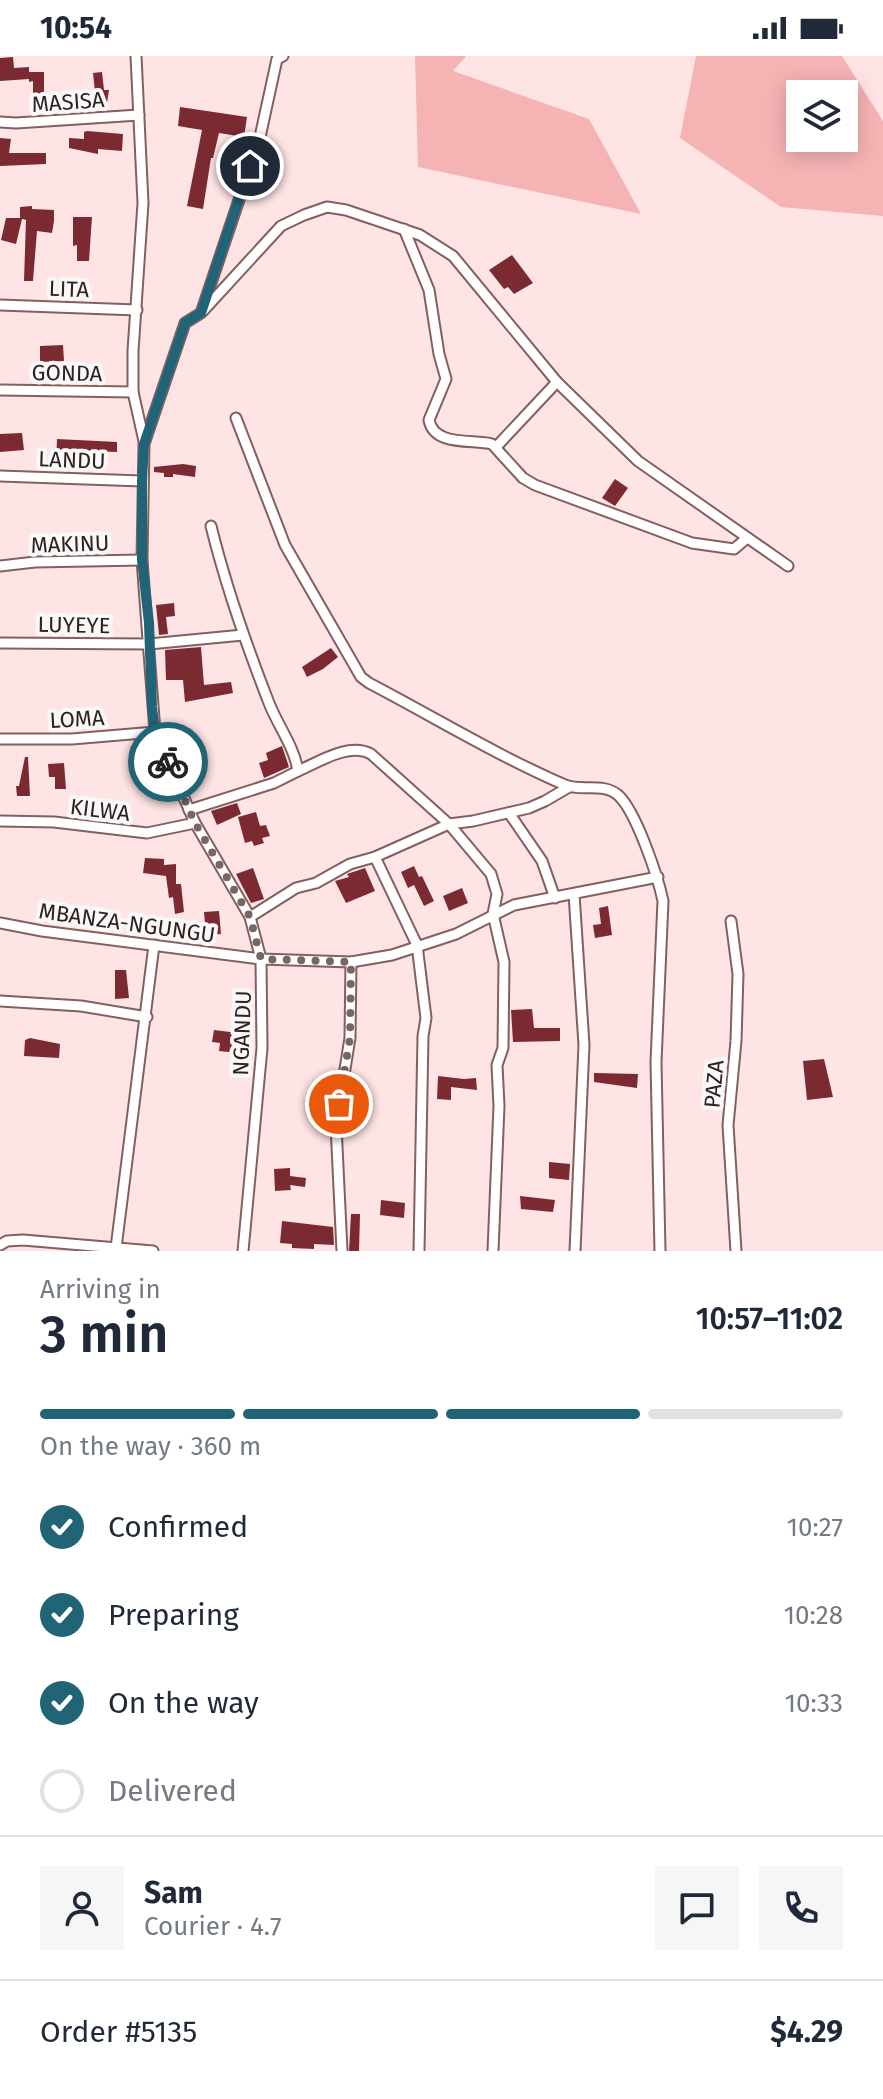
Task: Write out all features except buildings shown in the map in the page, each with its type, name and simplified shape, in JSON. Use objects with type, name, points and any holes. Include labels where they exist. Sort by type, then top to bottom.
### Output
[{"type":"street","points":[[136,56],[143,203],[133,392],[144,444]]},
{"type":"street","name":"NGANDU","points":[[243,1251],[262,1048],[261,959],[250,917],[195,823],[155,732],[142,560],[142,481],[144,444],[185,323],[201,313],[260,137],[277,59],[283,56]]},
{"type":"street","name":"MASISA","points":[[0,122],[139,115]]},
{"type":"street","points":[[201,313],[281,226],[304,215],[327,207],[346,210],[420,235],[453,256],[557,382],[638,461],[788,566]]},
{"type":"street","points":[[404,229],[429,290],[446,379],[429,420],[430,425],[448,439],[497,446],[514,469],[535,485],[677,539],[734,549],[747,538]]},
{"type":"street","name":"LITA","points":[[0,305],[137,310]]},
{"type":"street","points":[[497,446],[557,382]]},
{"type":"street","name":"GONDA","points":[[0,390],[133,392]]},
{"type":"street","points":[[236,418],[285,545],[361,677],[569,787],[606,789],[617,794],[625,805],[658,877],[663,901],[656,1062],[660,1251]]},
{"type":"street","name":"LANDU","points":[[0,476],[142,481]]},
{"type":"street","points":[[211,526],[243,635],[274,717],[296,757],[298,771]]},
{"type":"street","name":"MAKINU","points":[[0,566],[35,562],[142,560]]},
{"type":"street","name":"LUYEYE","points":[[0,643],[149,644],[243,635]]},
{"type":"street","name":"LOMA","points":[[0,739],[72,739],[155,732]]},
{"type":"street","points":[[189,810],[274,783],[352,749],[362,749],[449,824],[491,874],[497,894],[493,914],[504,962],[503,1048],[497,1065],[499,1106],[493,1251]]},
{"type":"street","points":[[250,917],[296,888],[316,883],[350,864],[375,857],[449,824],[509,813],[545,801],[569,787]]},
{"type":"street","points":[[509,813],[542,861],[555,898]]},
{"type":"street","name":"KILWA","points":[[0,821],[54,822],[147,833],[195,823]]},
{"type":"street","points":[[375,857],[417,945],[426,1018],[423,1036],[419,1251]]},
{"type":"street","name":"MBANZA-NGUNGU","points":[[0,923],[261,959],[351,962],[392,955],[456,934],[514,905],[658,877]]},
{"type":"street","points":[[574,894],[584,1045],[575,1251]]},
{"type":"street","name":"PAZA","points":[[731,921],[738,974],[736,1041],[728,1125],[736,1251]]},
{"type":"street","points":[[116,1248],[154,945]]},
{"type":"street","points":[[342,1251],[336,1125],[350,1038],[351,962]]},
{"type":"street","points":[[0,1001],[81,1006],[147,1017]]},
{"type":"street","points":[[0,1245],[7,1241],[23,1240],[153,1251]]},
{"type":"shaded area","points":[[415,56],[466,56],[453,71],[589,119],[641,214],[418,167]]},
{"type":"shaded area","points":[[696,56],[842,56],[857,80],[786,80],[786,152],[858,152],[858,81],[883,121],[883,216],[781,207],[680,138]]},
{"type":"way so far","points":[[168,762],[195,823],[250,917],[261,959],[351,962],[350,1038],[339,1104]]},
{"type":"route","points":[[168,762],[155,732],[152,707],[149,623],[142,560],[144,444],[185,323],[201,313],[250,166]]}]
